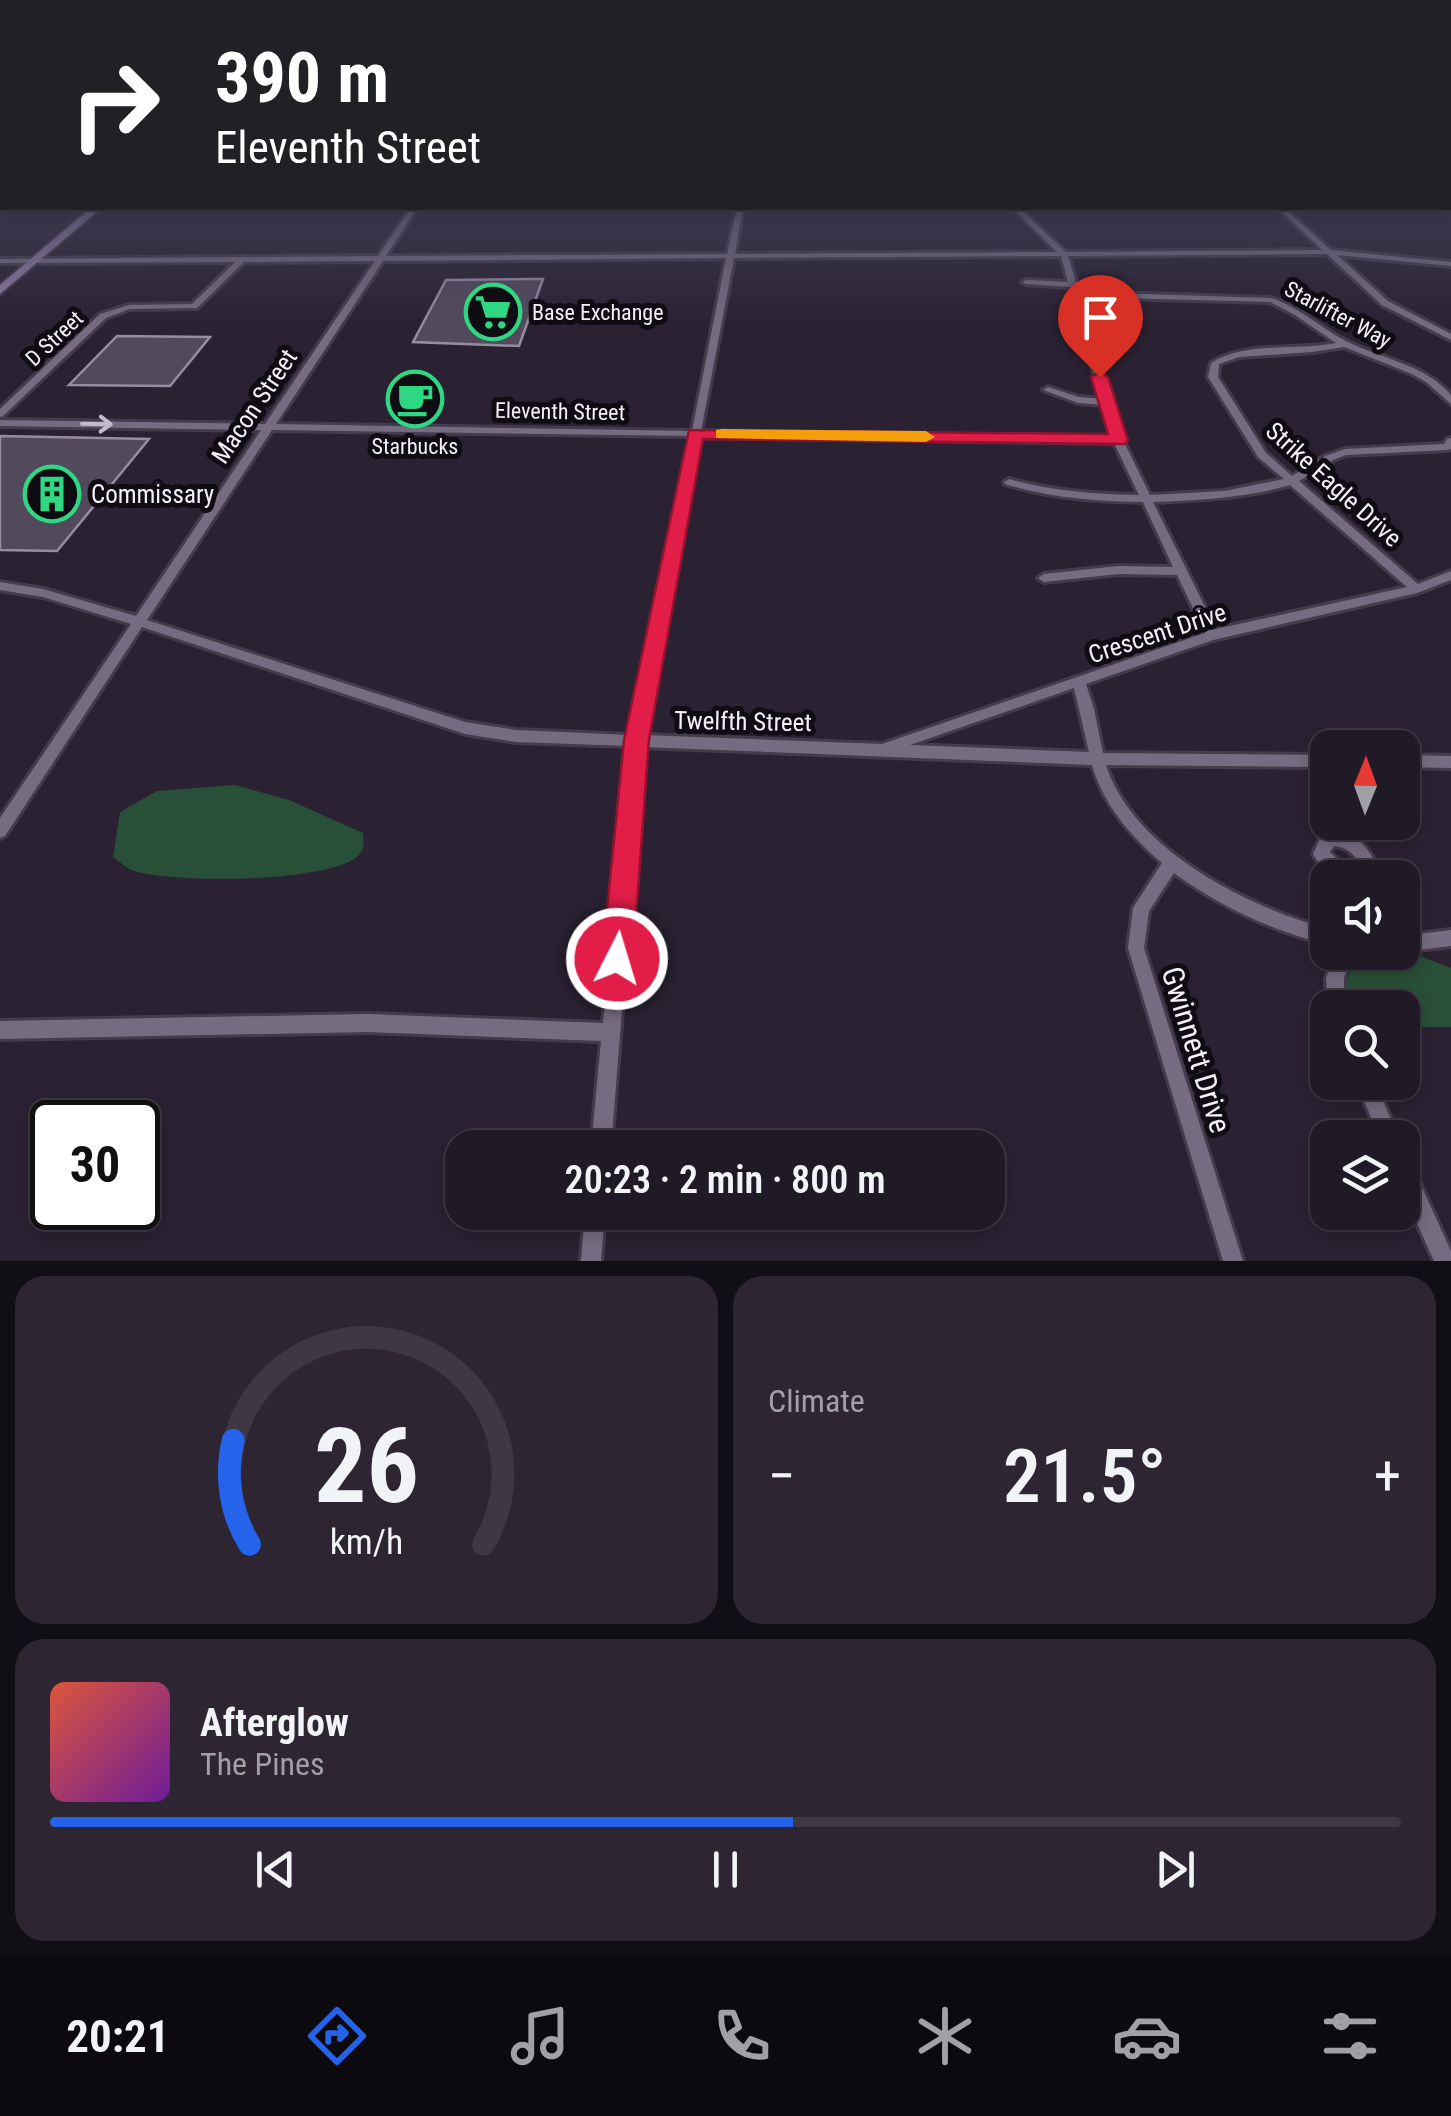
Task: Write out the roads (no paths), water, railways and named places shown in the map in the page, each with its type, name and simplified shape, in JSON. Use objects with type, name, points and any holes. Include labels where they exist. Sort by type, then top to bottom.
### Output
[{"type":"street","points":[[0,291],[90,213]]},
{"type":"street","name":"Macon Street","points":[[0,831],[411,213]]},
{"type":"street","points":[[603,1130],[636,740],[739,213]]},
{"type":"street","points":[[1021,213],[1064,254],[1118,440],[1212,635]]},
{"type":"street","points":[[1286,213],[1393,308],[1451,337]]},
{"type":"street","points":[[0,260],[1328,252],[1451,264]]},
{"type":"street","name":"D Street","points":[[0,414],[104,316],[129,307],[194,306],[242,258]]},
{"type":"street","name":"Starlifter Way","points":[[1026,282],[1074,290],[1262,298],[1293,309],[1344,344],[1423,378],[1451,401]]},
{"type":"street","name":"Strike Eagle Drive","points":[[1344,344],[1308,352],[1229,356],[1212,367],[1254,446],[1290,482],[1417,589]]},
{"type":"street","points":[[1048,390],[1078,400],[1107,402]]},
{"type":"street","name":"Eleventh Street","points":[[0,423],[1118,440]]},
{"type":"street","points":[[1009,482],[1044,493],[1206,497],[1290,482],[1332,455],[1345,452],[1413,452],[1450,446]]},
{"type":"street","points":[[1044,578],[1118,570],[1180,571]]},
{"type":"street","name":"Crescent Drive","points":[[881,749],[1212,635],[1417,589],[1451,575]]},
{"type":"street","name":"Twelfth Street","points":[[0,586],[43,593],[137,620],[465,728],[516,736],[1096,759],[1310,761]]},
{"type":"street","points":[[1079,682],[1096,759],[1119,806],[1173,861],[1244,907],[1310,931]]},
{"type":"street","points":[[1420,762],[1451,762]]},
{"type":"street","points":[[1327,860],[1321,854],[1327,839],[1340,838],[1361,852],[1366,860]]},
{"type":"street","name":"Gwinnett Drive","points":[[1173,861],[1141,908],[1136,948],[1233,1261]]},
{"type":"street","points":[[1420,944],[1446,945]]},
{"type":"street","points":[[0,1030],[368,1023],[611,1032]]},
{"type":"street","points":[[1420,1207],[1444,1261]]},
{"type":"street","points":[[591,1261],[594,1230]]},
{"type":"place","name":"Base Exchange","points":[[493,312]]},
{"type":"place","name":"Starbucks","points":[[415,399]]},
{"type":"place","name":"Commissary","points":[[52,494]]}]
